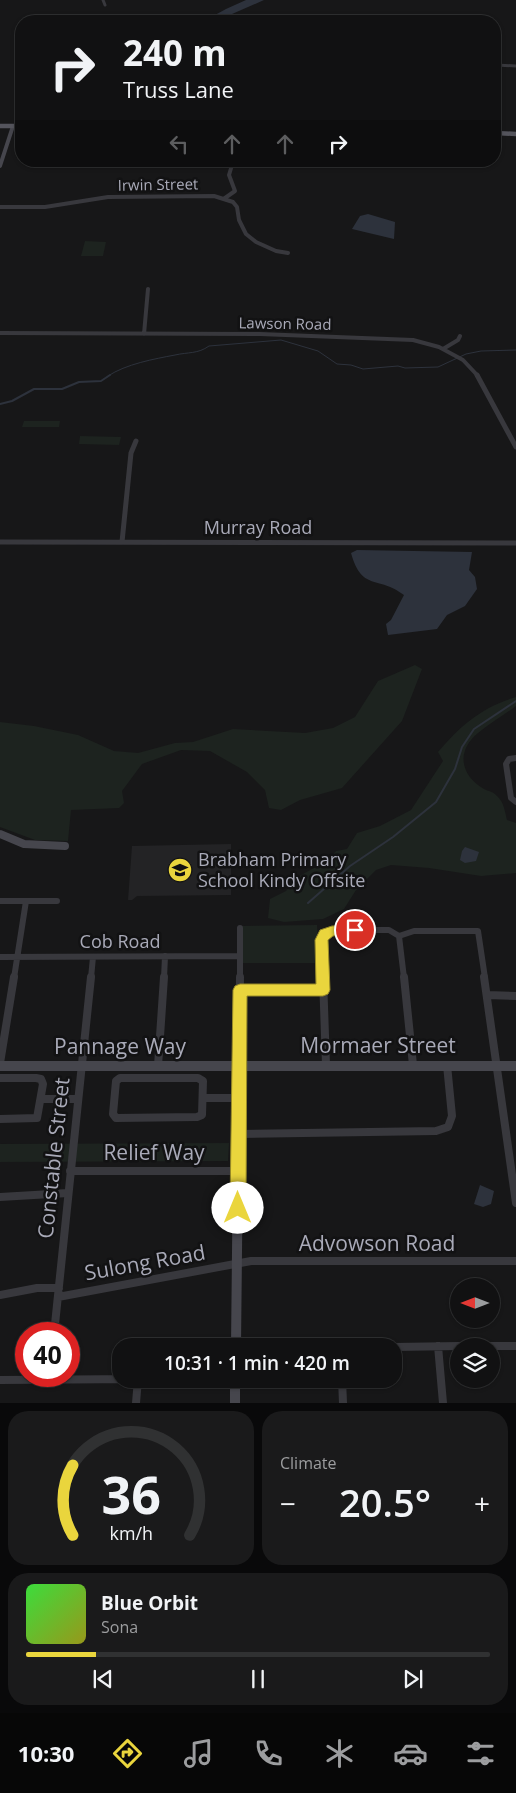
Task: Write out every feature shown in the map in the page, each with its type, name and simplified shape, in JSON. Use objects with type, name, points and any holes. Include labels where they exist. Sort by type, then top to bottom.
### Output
[{"type":"main road","points":[[0,126],[13,126]]},
{"type":"main road","points":[[501,133],[516,134]]},
{"type":"street","points":[[104,0],[105,5]]},
{"type":"street","points":[[501,65],[516,66]]},
{"type":"street","points":[[0,166],[13,126]]},
{"type":"street","points":[[232,167],[229,177],[235,191],[225,198],[233,202],[237,207],[239,220],[246,234],[256,242],[276,251],[288,253]]},
{"type":"street","name":"Irwin Street","points":[[0,207],[45,207],[117,196],[199,195],[225,198]]},
{"type":"street","points":[[144,334],[148,289]]},
{"type":"street","name":"Lawson Road","points":[[0,333],[399,338],[413,340],[443,349],[463,360],[476,373],[516,447]]},
{"type":"street","points":[[443,349],[458,340],[460,336]]},
{"type":"street","points":[[122,542],[131,453],[136,441]]},
{"type":"street","name":"Murray Road","points":[[0,542],[516,543]]},
{"type":"street","points":[[516,758],[509,759],[506,764],[512,798],[516,802]]},
{"type":"street","points":[[0,834],[24,844],[65,846]]},
{"type":"street","points":[[0,901],[57,901]]},
{"type":"street","points":[[0,1064],[26,901]]},
{"type":"street","points":[[236,1338],[240,928]]},
{"type":"street","points":[[326,1065],[322,940],[325,934],[338,930],[389,930],[399,936],[414,931],[478,931],[516,1203]]},
{"type":"street","points":[[399,936],[412,1065]]},
{"type":"street","points":[[158,1066],[165,956]]},
{"type":"street","name":"Cob Road","points":[[0,957],[240,956]]},
{"type":"street","name":"Constable Street","points":[[55,1322],[93,957]]},
{"type":"street","points":[[240,990],[323,990]]},
{"type":"street","points":[[487,995],[516,996]]},
{"type":"street","name":"Pannage Way","points":[[0,1064],[81,1066],[239,1065]]},
{"type":"street","name":"Mormaer Street","points":[[239,1065],[516,1066]]},
{"type":"street","points":[[238,1134],[436,1132],[448,1127],[452,1116],[447,1065]]},
{"type":"street","points":[[0,1078],[41,1079],[43,1084],[37,1118],[0,1119]]},
{"type":"street","points":[[120,1078],[198,1078],[203,1081],[203,1098],[202,1116],[197,1117],[124,1119],[116,1118],[112,1114],[116,1081],[120,1078]]},
{"type":"street","points":[[203,1098],[239,1098]]},
{"type":"street","points":[[41,1099],[78,1099]]},
{"type":"street","name":"Relief Way","points":[[70,1170],[238,1171]]},
{"type":"street","points":[[0,1197],[68,1193]]},
{"type":"street","name":"Advowson Road","points":[[238,1264],[251,1261],[516,1261]]},
{"type":"street","name":"Sulong Road","points":[[0,1295],[37,1288],[58,1292],[238,1264]]},
{"type":"street","points":[[438,1346],[443,1403]]},
{"type":"street","points":[[402,1347],[450,1346]]},
{"type":"street","points":[[500,1346],[516,1346]]},
{"type":"street","points":[[80,1378],[112,1379]]},
{"type":"street","points":[[0,1380],[15,1379]]},
{"type":"street","points":[[136,1403],[137,1388]]},
{"type":"street","points":[[235,1388],[235,1403]]},
{"type":"street","points":[[342,1388],[343,1403]]},
{"type":"shaded area","points":[[246,0],[264,0],[230,15],[215,15]]},
{"type":"shaded area","points":[[368,214],[395,222],[394,239],[352,229],[360,216]]},
{"type":"shaded area","points":[[85,241],[106,242],[103,256],[81,256]]},
{"type":"shaded area","points":[[24,421],[60,421],[59,427],[22,427]]},
{"type":"shaded area","points":[[80,436],[121,437],[119,445],[79,444]]},
{"type":"shaded area","points":[[357,550],[472,552],[469,570],[475,577],[477,589],[465,606],[447,615],[437,629],[388,635],[386,624],[391,620],[404,595],[395,589],[366,578],[360,573],[351,553]]},
{"type":"shaded area","points":[[415,665],[422,669],[402,721],[342,788],[300,800],[281,810],[269,808],[265,790],[247,772],[210,751],[181,750],[142,764],[122,791],[124,803],[119,808],[71,810],[68,841],[35,840],[0,827],[0,722],[34,726],[78,735],[114,751],[138,753],[175,743],[193,742],[233,729],[305,733],[333,728],[355,717],[378,681]]},
{"type":"shaded area","points":[[516,697],[516,706],[483,729],[471,740],[466,747],[464,762],[470,777],[484,789],[499,798],[504,807],[507,820],[516,823],[516,873],[481,876],[429,868],[391,865],[376,870],[356,890],[344,909],[323,919],[284,922],[268,918],[270,899],[286,891],[296,878],[328,860],[336,851],[347,849],[357,833],[380,826],[411,810],[443,761],[438,752],[447,742],[464,725],[482,712]]},
{"type":"shaded area","name":"Brabham Primary School Kindy Offsite","points":[[231,844],[231,895],[137,896],[132,900],[128,900],[132,846]]},
{"type":"shaded area","points":[[465,847],[479,852],[476,861],[465,863],[460,860]]},
{"type":"shaded area","points":[[317,925],[319,963],[242,963],[242,926]]},
{"type":"shaded area","points":[[229,1143],[228,1161],[0,1162],[0,1144]]},
{"type":"shaded area","points":[[480,1185],[494,1191],[491,1204],[483,1207],[474,1204]]},
{"type":"waterway","points":[[108,376],[140,362],[197,352],[209,346],[281,340],[318,351],[337,364],[351,365],[363,369],[398,366],[405,368],[438,367],[466,354],[481,351],[516,350]]},
{"type":"waterway","points":[[0,404],[12,401],[34,389],[62,389],[79,382],[101,381],[110,375]]},
{"type":"waterway","points":[[308,903],[350,866],[393,837],[436,802],[455,769],[462,747],[474,729],[516,701]]},
{"type":"place","name":"Brabham Primary School Kindy Offsite","points":[[180,870]]},
{"type":"route","points":[[238,1208],[240,990],[323,990],[322,940],[325,934],[332,931],[355,930]]}]
